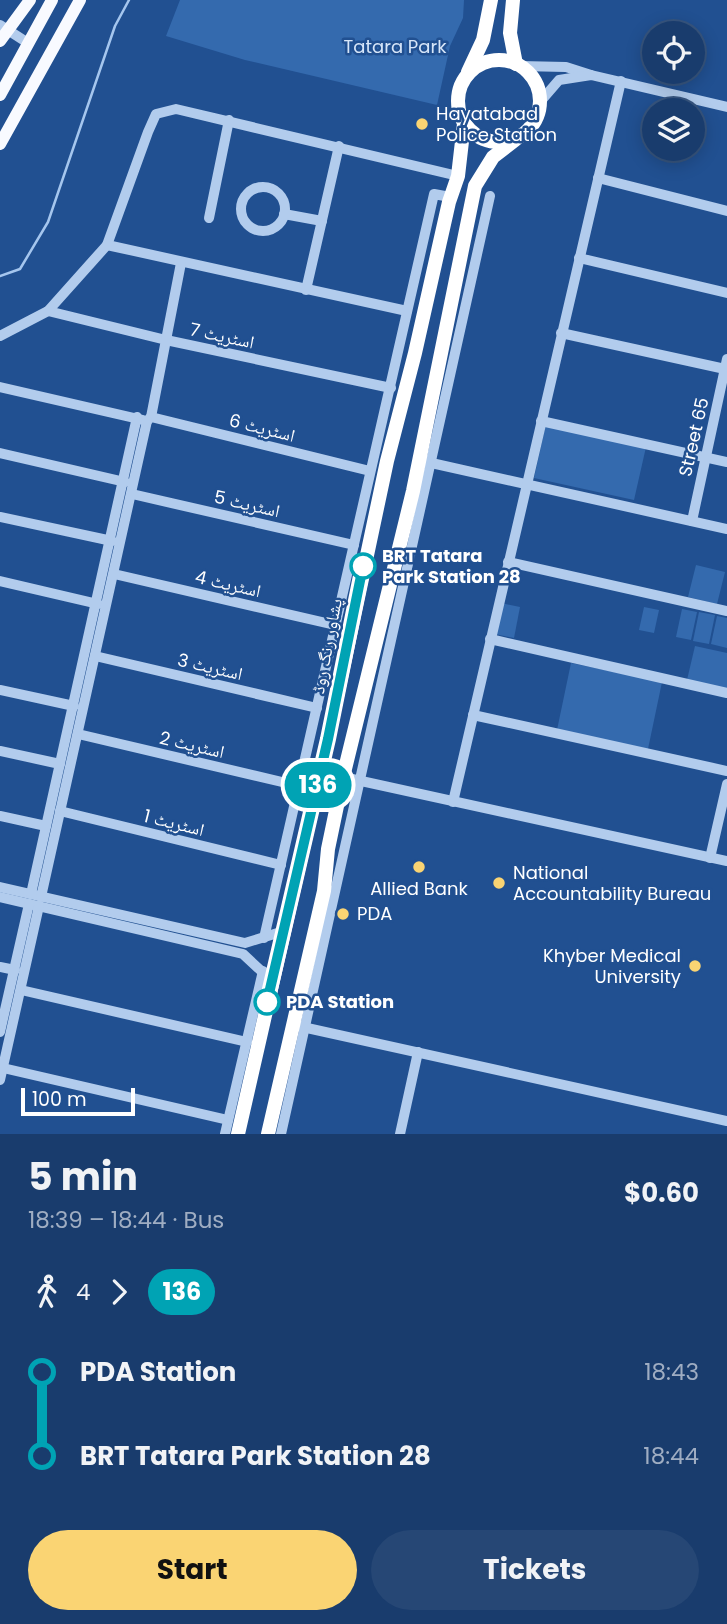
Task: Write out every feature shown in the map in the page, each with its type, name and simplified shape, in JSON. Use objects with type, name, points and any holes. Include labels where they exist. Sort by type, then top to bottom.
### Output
[{"type":"highway","points":[[491,0],[483,40],[460,85],[457,105],[464,124],[472,133],[492,142],[515,140]]},
{"type":"highway","points":[[513,0],[510,33],[518,65]]},
{"type":"highway","points":[[268,1134],[299,1027],[342,778],[424,461],[475,186],[493,157],[533,125],[540,102],[533,78],[518,65],[489,61],[466,76]]},
{"type":"highway","name":"پشاور رنگ روڈ","points":[[238,1134],[267,976],[284,931],[331,726],[357,593],[450,197],[458,176],[464,124]]},
{"type":"main road","points":[[2,32],[30,0]]},
{"type":"main road","points":[[0,95],[52,0]]},
{"type":"main road","points":[[0,144],[80,0]]},
{"type":"street","points":[[2,32],[28,43]]},
{"type":"street","points":[[518,65],[566,67],[583,70],[591,75]]},
{"type":"street","points":[[540,102],[559,80],[591,75],[727,107]]},
{"type":"street","points":[[453,802],[621,81]]},
{"type":"street","points":[[0,335],[48,311],[107,245],[156,114],[176,109],[458,176]]},
{"type":"street","points":[[209,218],[229,120]]},
{"type":"street","points":[[306,290],[339,146]]},
{"type":"street","points":[[598,178],[727,211]]},
{"type":"street","points":[[267,187],[283,200],[284,214],[276,226],[255,230],[244,220],[241,206],[247,193],[267,187]]},
{"type":"street","points":[[264,938],[434,194],[450,197]]},
{"type":"street","points":[[281,1134],[299,1027],[358,781],[424,461],[490,196]]},
{"type":"street","points":[[284,214],[322,221]]},
{"type":"street","points":[[107,245],[407,311]]},
{"type":"street","points":[[579,257],[727,293]]},
{"type":"street","points":[[0,1080],[21,990],[46,826],[74,706],[114,574],[181,263]]},
{"type":"street","name":"اسٹریٹ 7","points":[[48,311],[166,340],[391,388]]},
{"type":"street","points":[[561,333],[726,364]]},
{"type":"street","name":"Street 65","points":[[692,521],[705,457],[723,398],[726,364]]},
{"type":"street","name":"اسٹریٹ 6","points":[[0,387],[370,471]]},
{"type":"street","points":[[0,1031],[60,811],[96,656],[98,604],[137,418]]},
{"type":"street","points":[[541,421],[727,462]]},
{"type":"street","points":[[0,453],[125,482]]},
{"type":"street","points":[[424,461],[727,529]]},
{"type":"street","name":"اسٹریٹ 5","points":[[132,494],[355,545]]},
{"type":"street","points":[[0,517],[112,541]]},
{"type":"street","points":[[508,562],[727,611]]},
{"type":"street","name":"اسٹریٹ 4","points":[[114,574],[335,625]]},
{"type":"street","points":[[0,581],[98,604]]},
{"type":"street","points":[[490,639],[727,692]]},
{"type":"street","name":"اسٹریٹ 3","points":[[96,656],[317,708]]},
{"type":"street","points":[[0,690],[74,706]]},
{"type":"street","points":[[473,715],[727,771]]},
{"type":"street","name":"اسٹریٹ 2","points":[[78,734],[299,786]]},
{"type":"street","points":[[0,751],[60,764]]},
{"type":"street","points":[[342,778],[727,862]]},
{"type":"street","points":[[710,858],[727,785]]},
{"type":"street","name":"اسٹریٹ 1","points":[[60,811],[281,864]]},
{"type":"street","points":[[0,816],[46,826]]},
{"type":"street","points":[[0,887],[35,900],[243,954],[267,976],[247,1042],[225,1134]]},
{"type":"street","points":[[0,897],[35,900],[245,943],[284,931]]},
{"type":"street","points":[[0,967],[15,970]]},
{"type":"street","points":[[21,990],[247,1042]]},
{"type":"street","points":[[299,1027],[727,1121]]},
{"type":"street","points":[[400,1134],[418,1052]]},
{"type":"street","points":[[3,1068],[228,1120]]},
{"type":"green space","name":"Tatara Park","points":[[180,0],[464,0],[463,18],[450,46],[437,105],[245,60],[166,36]]},
{"type":"green space","points":[[546,424],[646,447],[634,500],[534,478]]},
{"type":"green space","points":[[696,565],[725,572],[717,604],[688,597]]},
{"type":"green space","points":[[501,603],[520,607],[514,638],[495,634]]},
{"type":"green space","points":[[644,607],[659,610],[654,633],[639,630]]},
{"type":"green space","points":[[682,609],[697,612],[691,640],[676,637]]},
{"type":"green space","points":[[699,612],[715,615],[709,644],[693,641]]},
{"type":"green space","points":[[717,616],[727,618],[727,648],[711,644]]},
{"type":"green space","points":[[695,646],[727,653],[727,689],[687,680]]},
{"type":"green space","points":[[571,663],[662,682],[648,749],[557,730]]},
{"type":"waterway","points":[[0,276],[20,269],[48,222],[115,26],[129,0]]},
{"type":"bus line","name":"136","points":[[267,1002],[343,671],[363,566]]},
{"type":"place","name":"Hayatabad Police Station","points":[[422,124]]},
{"type":"place","name":"BRT Tatara Park Station 28","points":[[363,566]]},
{"type":"place","name":"Allied Bank","points":[[419,867]]},
{"type":"place","name":"National Accountability Bureau","points":[[499,883]]},
{"type":"place","name":"PDA","points":[[343,914]]},
{"type":"place","name":"Khyber Medical University","points":[[695,966]]},
{"type":"place","name":"PDA Station","points":[[267,1002]]}]
